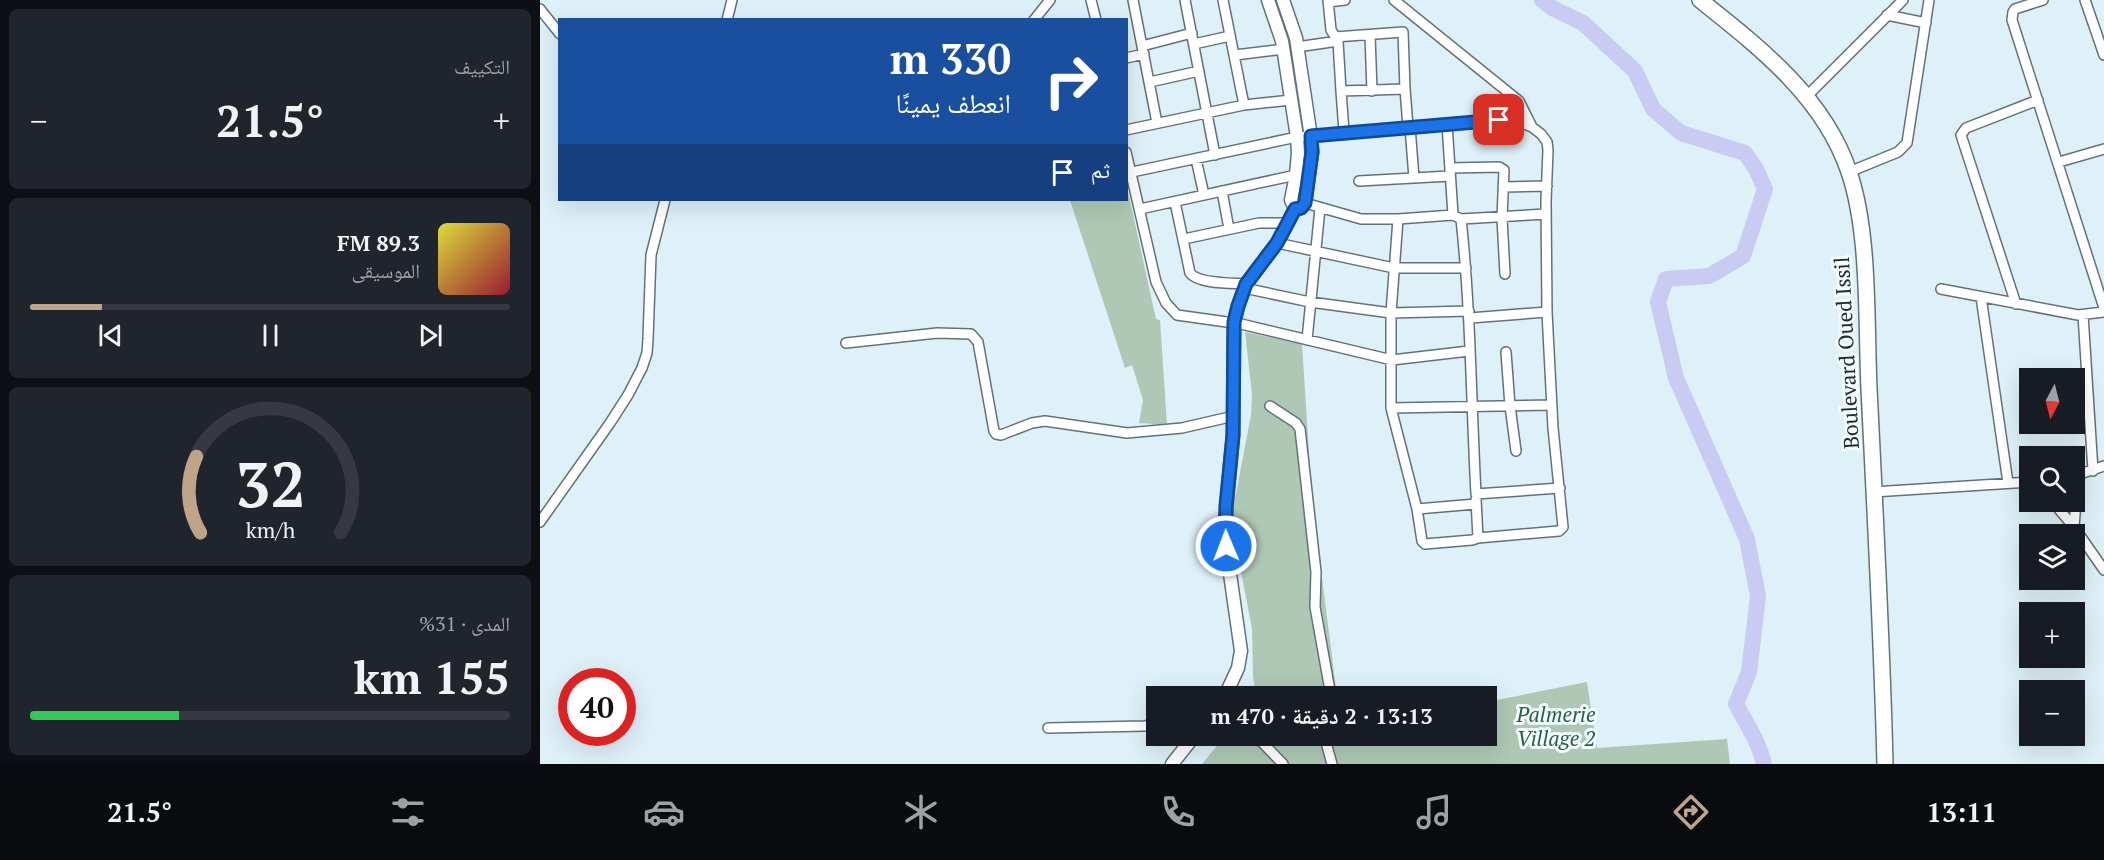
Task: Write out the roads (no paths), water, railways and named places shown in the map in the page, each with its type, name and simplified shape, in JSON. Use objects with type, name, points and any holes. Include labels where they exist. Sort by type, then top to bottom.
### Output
[{"type":"main road","name":"Boulevard Oued Issil","points":[[1700,0],[1739,31],[1807,96],[1834,141],[1849,172],[1859,216],[1865,276],[1885,764]]},
{"type":"street","points":[[728,18],[732,0]]},
{"type":"street","points":[[1036,18],[1050,0]]},
{"type":"street","points":[[1091,0],[1096,18]]},
{"type":"street","points":[[1132,0],[1157,123]]},
{"type":"street","points":[[1185,0],[1215,155]]},
{"type":"street","points":[[1223,0],[1244,105]]},
{"type":"street","points":[[1268,0],[1284,49],[1297,137],[1296,176],[1291,200],[1300,206],[1320,208],[1352,218],[1502,218],[1546,214]]},
{"type":"street","points":[[1232,686],[1241,651],[1224,532],[1234,416],[1234,322],[1245,286],[1277,243],[1300,206],[1312,152],[1297,47],[1283,0]]},
{"type":"street","points":[[1344,132],[1337,39],[1331,30],[1328,1],[1345,0]]},
{"type":"street","points":[[1394,0],[1519,101],[1532,127]]},
{"type":"street","points":[[1807,96],[1903,0]]},
{"type":"street","points":[[1849,172],[1898,152],[1907,143],[1929,0]]},
{"type":"street","points":[[1941,289],[2083,315],[2104,310],[2059,162],[2014,28],[2013,12],[2020,6],[2043,0]]},
{"type":"street","points":[[2085,0],[2104,55]]},
{"type":"street","points":[[540,9],[544,22],[558,32]]},
{"type":"street","points":[[1297,47],[1337,39],[1401,31],[1412,14]]},
{"type":"street","points":[[1887,15],[1926,23]]},
{"type":"street","points":[[1401,31],[1404,34],[1405,89],[1414,178]]},
{"type":"street","points":[[1128,57],[1192,33]]},
{"type":"street","points":[[1370,35],[1372,91]]},
{"type":"street","points":[[1194,44],[1230,36]]},
{"type":"street","points":[[1235,55],[1284,49]]},
{"type":"street","points":[[1150,82],[1199,71]]},
{"type":"street","points":[[1341,91],[1405,89]]},
{"type":"street","points":[[1128,130],[1244,105],[1291,100]]},
{"type":"street","points":[[2016,304],[1961,135],[1966,128],[2038,100]]},
{"type":"street","points":[[1132,172],[1297,137],[1344,132],[1508,120],[1525,123],[1541,134],[1547,142],[1547,312],[1551,405],[1563,527],[1559,531],[1425,544],[1421,539],[1417,509],[1391,408],[1391,313],[1398,219]]},
{"type":"street","points":[[1447,124],[1450,172],[1466,268],[1478,538]]},
{"type":"street","points":[[2059,162],[2104,149]]},
{"type":"street","points":[[1128,159],[1156,282],[1170,309],[1177,315],[1234,322],[1392,360],[1469,351]]},
{"type":"street","points":[[1196,159],[1204,195]]},
{"type":"street","points":[[1359,181],[1414,178],[1450,172],[1501,168],[1504,170],[1502,218],[1506,274]]},
{"type":"street","points":[[1140,210],[1296,176]]},
{"type":"street","points":[[1503,187],[1546,186]]},
{"type":"street","points":[[1222,191],[1229,229]]},
{"type":"street","points":[[540,522],[610,423],[642,368],[647,353],[651,255],[665,201]]},
{"type":"street","points":[[1175,202],[1190,273],[1200,280],[1245,286],[1310,302],[1391,313],[1547,312]]},
{"type":"street","points":[[1307,340],[1320,208]]},
{"type":"street","points":[[1184,239],[1259,223],[1289,223]]},
{"type":"street","points":[[1277,243],[1394,268],[1466,268]]},
{"type":"street","points":[[1981,297],[2007,483]]},
{"type":"street","points":[[2083,315],[2093,471]]},
{"type":"street","points":[[846,343],[937,333],[971,334],[978,342],[994,431],[1001,435],[1032,423],[1045,421],[1127,434],[1182,428],[1234,416]]},
{"type":"street","points":[[1506,352],[1516,452]]},
{"type":"street","points":[[1391,408],[1551,405]]},
{"type":"street","points":[[1270,406],[1296,423],[1300,429],[1316,572],[1315,607],[1329,686]]},
{"type":"street","points":[[2085,473],[2104,466]]},
{"type":"street","points":[[1873,492],[2019,482]]},
{"type":"street","points":[[1417,509],[1560,488]]},
{"type":"street","points":[[2061,512],[2071,524]]},
{"type":"street","points":[[2085,543],[2104,570]]},
{"type":"street","points":[[1048,728],[1146,726]]},
{"type":"street","points":[[1172,764],[1186,746]]},
{"type":"street","points":[[1266,746],[1283,764]]},
{"type":"street","points":[[1327,746],[1332,764]]},
{"type":"waterway","points":[[1542,0],[1552,8],[1583,23],[1635,71],[1653,109],[1681,133],[1745,153],[1756,169],[1765,189],[1743,256],[1709,276],[1666,279],[1658,302],[1676,378],[1747,539],[1758,596],[1749,672],[1736,704],[1756,740],[1764,764]]},
{"type":"park label","name":"Palmerie Village 2","points":[[1556,726]]}]
